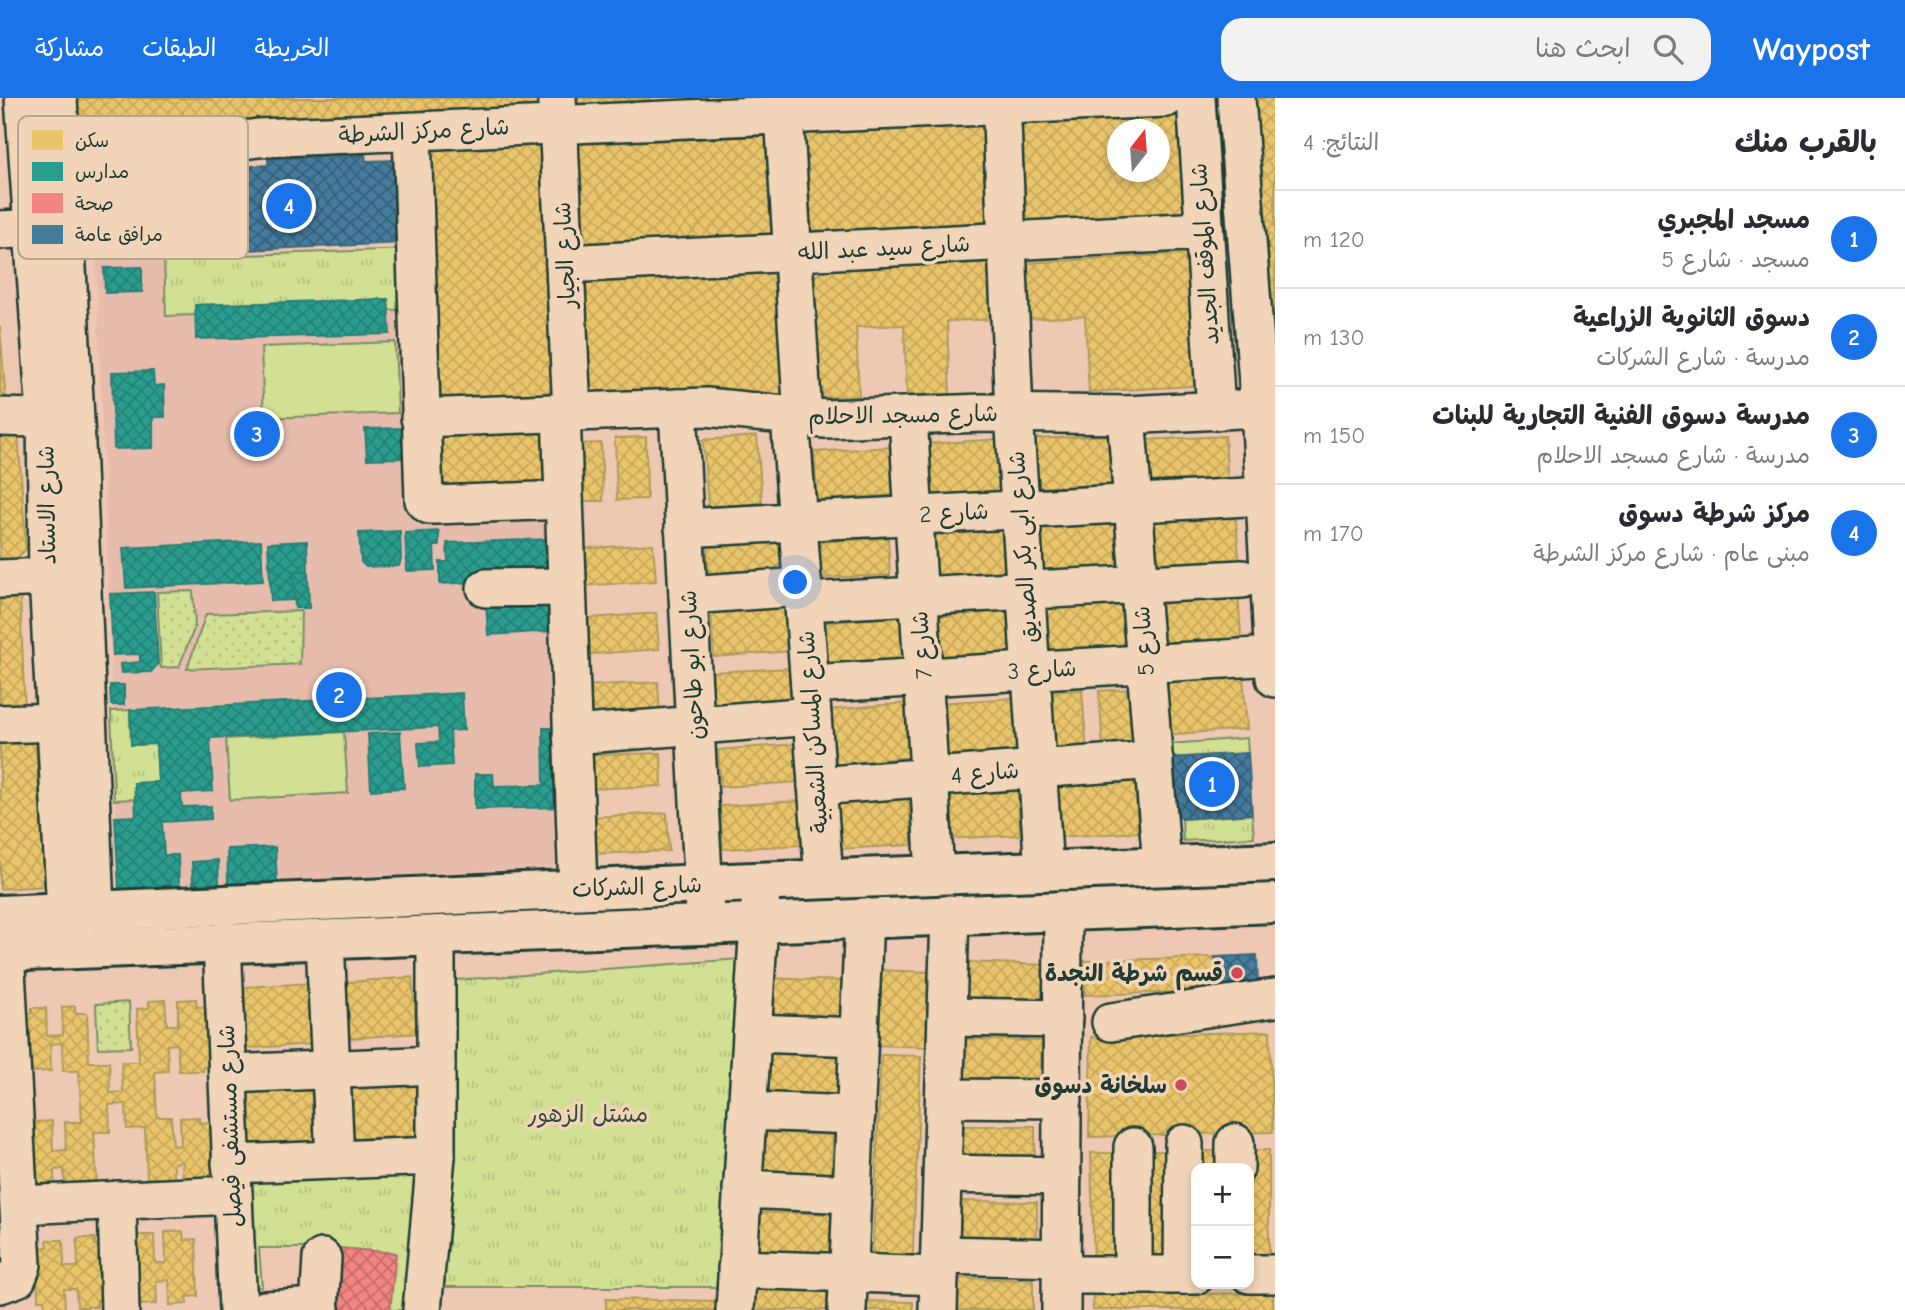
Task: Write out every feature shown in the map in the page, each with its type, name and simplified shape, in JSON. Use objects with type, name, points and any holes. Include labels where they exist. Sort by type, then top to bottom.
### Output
[{"type":"main road","name":"شارع الشركات","points":[[2,939],[81,911],[1275,862]]},
{"type":"main road","name":"شارع الشركات","points":[[2,939],[222,942],[325,940],[705,922],[1275,903]]},
{"type":"street","name":"شارع الاستاد","points":[[58,98],[59,116]]},
{"type":"street","name":"شارع مركز الشرطة","points":[[248,140],[412,132],[557,112],[1166,98]]},
{"type":"street","name":"شارع الموقف الجديد","points":[[1196,98],[1216,411]]},
{"type":"street","points":[[1236,98],[1260,408],[1274,667]]},
{"type":"street","name":"شارع ابى بكر الصديق","points":[[1001,102],[1014,414],[1044,871]]},
{"type":"street","name":"شارع المساكن الشعبية","points":[[783,106],[792,253],[798,522],[824,879]]},
{"type":"street","name":"شارع الجيار","points":[[557,112],[565,264],[564,500],[578,889]]},
{"type":"street","points":[[412,132],[420,418],[426,503],[435,505],[564,500]]},
{"type":"street","name":"شارع سيد عبد الله","points":[[565,264],[1203,231]]},
{"type":"street","name":"شارع الاستاد","points":[[37,259],[60,419],[81,911]]},
{"type":"street","name":"شارع مسجد الاحلام","points":[[420,418],[678,408],[734,409],[797,417],[1126,415],[1260,408]]},
{"type":"street","name":"شارع ابو طاحون","points":[[678,408],[705,922]]},
{"type":"street","name":"شارع 5","points":[[1126,415],[1162,866]]},
{"type":"street","name":"شارع 7","points":[[908,416],[936,875]]},
{"type":"street","points":[[0,417],[60,419]]},
{"type":"street","name":"شارع الاستاد","points":[[60,419],[48,577],[56,722],[81,911]]},
{"type":"street","name":"شارع 2","points":[[684,528],[1265,496]]},
{"type":"street","points":[[0,579],[48,577]]},
{"type":"street","points":[[688,595],[919,596],[1242,579]]},
{"type":"street","points":[[486,588],[567,587]]},
{"type":"street","name":"شارع 3","points":[[572,735],[695,725],[924,677],[1146,664],[1274,667]]},
{"type":"street","points":[[0,724],[56,722]]},
{"type":"street","name":"شارع 4","points":[[817,786],[1154,760]]},
{"type":"street","points":[[735,1310],[761,881]]},
{"type":"street","points":[[1062,1281],[1063,910]]},
{"type":"street","points":[[939,1280],[950,914]]},
{"type":"street","points":[[847,1310],[864,917]]},
{"type":"street","points":[[422,1310],[436,1156],[436,935]]},
{"type":"street","points":[[0,1283],[17,1279],[22,1272],[13,1221],[8,1167],[2,939]]},
{"type":"street","points":[[325,940],[335,1160]]},
{"type":"street","name":"شارع مستشفى فيصل","points":[[222,942],[232,1180],[245,1308]]},
{"type":"street","points":[[1111,1022],[1275,998]]},
{"type":"street","points":[[948,1017],[1063,1020]]},
{"type":"street","points":[[752,1033],[859,1037]]},
{"type":"street","points":[[228,1074],[436,1065]]},
{"type":"street","points":[[945,1098],[1063,1100]]},
{"type":"street","points":[[747,1111],[856,1115]]},
{"type":"street","points":[[737,1269],[939,1280],[1062,1281],[1133,1275],[1190,1275],[1184,1144]]},
{"type":"street","points":[[1133,1147],[1133,1275]]},
{"type":"street","points":[[13,1221],[335,1160],[436,1156]]},
{"type":"street","points":[[943,1174],[1062,1176]]},
{"type":"street","points":[[742,1189],[852,1194]]},
{"type":"street","points":[[117,1200],[120,1310]]},
{"type":"street","points":[[245,1308],[319,1309],[322,1258]]},
{"type":"street","points":[[1254,1274],[1275,1274]]},
{"type":"shaded area","points":[[408,249],[561,507],[574,866],[119,889],[96,260],[248,259],[248,255]]},
{"type":"green space","points":[[408,249],[411,309],[389,310],[388,299],[196,305],[196,315],[166,316],[164,259],[248,259],[248,255]]},
{"type":"green space","points":[[395,342],[398,413],[264,418],[261,347]]},
{"type":"green space","points":[[193,591],[195,626],[179,667],[161,668],[157,592]]},
{"type":"green space","points":[[301,611],[300,664],[187,669],[206,614]]},
{"type":"green space","points":[[130,710],[132,745],[156,744],[158,782],[135,783],[135,799],[114,800],[111,711]]},
{"type":"green space","points":[[344,732],[348,793],[230,800],[226,739]]},
{"type":"green space","points":[[1247,738],[1248,753],[1171,758],[1170,744]]},
{"type":"green space","points":[[1252,814],[1254,837],[1183,841],[1182,819]]},
{"type":"green space","name":"مشتل الزهور","points":[[740,959],[722,1287],[439,1287],[441,981]]},
{"type":"green space","points":[[129,1002],[131,1047],[98,1048],[96,1004]]},
{"type":"green space","points":[[418,1166],[404,1310],[390,1310],[395,1253],[338,1248],[259,1248],[262,1287],[248,1289],[244,1172]]},
{"type":"building: سكن","points":[[71,98],[539,98],[540,117],[248,133],[248,116],[72,116]]},
{"type":"building: سكن","points":[[566,98],[650,98],[651,108],[567,113]]},
{"type":"building: سكن","points":[[1244,98],[1275,98],[1275,367]]},
{"type":"building: سكن","points":[[1189,103],[1193,225],[1026,232],[1021,110]]},
{"type":"building: سكن","points":[[991,115],[996,230],[800,238],[795,122]]},
{"type":"building: سكن","points":[[767,128],[774,238],[572,250],[565,139]]},
{"type":"building: سكن","points":[[544,137],[559,394],[435,401],[420,144]]},
{"type":"building: سكن","points":[[1197,253],[1210,385],[1089,392],[1085,316],[1028,319],[1025,263]]},
{"type":"building: سكن","points":[[998,262],[1000,319],[947,321],[950,394],[907,395],[904,325],[856,327],[859,396],[810,398],[806,281],[829,268]]},
{"type":"building: سكن","points":[[778,271],[784,409],[588,400],[579,281]]},
{"type":"building: سكن","points":[[0,326],[6,404],[0,404]]},
{"type":"building: سكن","points":[[548,426],[551,484],[442,489],[439,431]]},
{"type":"building: سكن","points":[[18,433],[26,549],[13,563],[0,564],[0,434]]},
{"type":"building: سكن","points":[[1114,435],[1117,493],[1038,496],[1035,439]]},
{"type":"building: سكن","points":[[757,436],[763,515],[709,519],[703,440]]},
{"type":"building: سكن","points":[[1225,436],[1228,489],[1148,493],[1145,440]]},
{"type":"building: سكن","points":[[646,437],[647,499],[617,500],[615,438]]},
{"type":"building: سكن","points":[[1000,439],[1004,493],[931,498],[926,444]]},
{"type":"building: سكن","points":[[601,443],[603,501],[574,501],[573,444]]},
{"type":"building: سكن","points":[[890,447],[893,495],[817,500],[814,452]]},
{"type":"building: سكن","points":[[1235,508],[1240,568],[1156,574],[1151,514]]},
{"type":"building: سكن","points":[[1123,524],[1124,577],[1042,579],[1040,527]]},
{"type":"building: سكن","points":[[1006,529],[1011,582],[934,589],[928,536]]},
{"type":"building: سكن","points":[[888,538],[890,575],[820,578],[818,542]]},
{"type":"building: سكن","points":[[786,541],[787,581],[709,585],[707,545]]},
{"type":"building: سكن","points":[[653,544],[656,581],[579,586],[577,549]]},
{"type":"building: سكن","points":[[1238,593],[1242,650],[1158,655],[1154,599]]},
{"type":"building: سكن","points":[[20,597],[25,712],[0,713],[0,598]]},
{"type":"building: سكن","points":[[1122,601],[1127,657],[1048,664],[1043,607]]},
{"type":"building: سكن","points":[[788,606],[792,651],[714,657],[711,612]]},
{"type":"building: سكن","points":[[1011,610],[1016,663],[938,670],[933,617]]},
{"type":"building: سكن","points":[[656,613],[659,649],[580,655],[578,619]]},
{"type":"building: سكن","points":[[903,616],[908,672],[829,680],[824,623]]},
{"type":"building: سكن","points":[[791,668],[793,712],[714,716],[712,672]]},
{"type":"building: سكن","points":[[1243,674],[1247,729],[1162,735],[1158,680]]},
{"type":"building: سكن","points":[[658,682],[660,718],[584,722],[582,686]]},
{"type":"building: سكن","points":[[1131,689],[1135,747],[1103,750],[1099,691]]},
{"type":"building: سكن","points":[[1082,690],[1087,754],[1054,756],[1050,692]]},
{"type":"building: سكن","points":[[1013,698],[1017,751],[942,756],[938,703]]},
{"type":"building: سكن","points":[[906,703],[911,757],[832,765],[827,710]]},
{"type":"building: سكن","points":[[35,738],[46,886],[0,889],[0,740]]},
{"type":"building: سكن","points":[[796,744],[799,782],[721,787],[718,750]]},
{"type":"building: سكن","points":[[661,753],[662,786],[586,789],[585,755]]},
{"type":"building: سكن","points":[[1135,780],[1138,832],[1059,837],[1055,785]]},
{"type":"building: سكن","points":[[1017,784],[1020,835],[947,839],[944,788]]},
{"type":"building: سكن","points":[[908,791],[912,845],[839,849],[835,795]]},
{"type":"building: سكن","points":[[799,801],[802,845],[723,849],[720,806]]},
{"type":"building: سكن","points":[[667,813],[669,851],[592,854],[590,817]]},
{"type":"building: سكن","points":[[1215,957],[1216,991],[1085,995],[1084,961]]},
{"type":"building: سكن","points":[[968,962],[1044,965],[1043,1016],[966,1014]]},
{"type":"building: سكن","points":[[877,970],[929,972],[926,1047],[874,1045]]},
{"type":"building: سكن","points":[[412,977],[417,1033],[340,1039],[336,983]]},
{"type":"building: سكن","points":[[766,978],[841,981],[840,1031],[765,1029]]},
{"type":"building: سكن","points":[[311,983],[315,1044],[232,1049],[228,988]]},
{"type":"building: سكن","points":[[196,999],[197,1007],[209,1006],[213,1067],[203,1067],[203,1071],[179,1071],[177,1044],[167,1045],[168,1071],[155,1072],[157,1117],[171,1117],[173,1146],[181,1145],[180,1118],[199,1117],[199,1123],[210,1122],[212,1180],[183,1186],[182,1162],[174,1163],[174,1187],[158,1188],[158,1178],[147,1178],[145,1128],[127,1129],[126,1104],[109,1105],[110,1132],[94,1132],[97,1185],[65,1193],[64,1169],[54,1170],[55,1194],[28,1190],[25,1130],[35,1129],[35,1122],[52,1121],[53,1151],[66,1150],[65,1122],[82,1122],[79,1071],[63,1071],[62,1043],[50,1044],[51,1071],[32,1072],[32,1068],[22,1067],[19,1014],[32,1013],[32,1008],[46,1008],[47,1036],[63,1035],[62,1007],[75,1006],[75,1013],[87,1013],[89,1062],[109,1062],[110,1093],[123,1092],[121,1062],[139,1062],[137,1009],[149,1008],[149,1001],[165,1000],[167,1025],[178,1025],[178,1000]]},
{"type":"building: سكن","name":"سلخانة دسوق","points":[[1270,1031],[1273,1132],[1089,1137],[1091,1037]]},
{"type":"building: سكن","points":[[963,1039],[1042,1041],[1040,1091],[962,1089]]},
{"type":"building: سكن","points":[[763,1053],[839,1056],[836,1108],[760,1105]]},
{"type":"building: سكن","points":[[881,1055],[921,1056],[912,1270],[872,1269]]},
{"type":"building: سكن","points":[[419,1080],[422,1136],[342,1139],[340,1083]]},
{"type":"building: سكن","points":[[317,1084],[321,1140],[241,1145],[238,1088]]},
{"type":"building: سكن","points":[[960,1126],[1035,1126],[1035,1174],[959,1173]]},
{"type":"building: سكن","points":[[758,1132],[833,1135],[831,1188],[756,1185]]},
{"type":"building: سكن","points":[[1241,1150],[1269,1150],[1269,1267],[1254,1267],[1254,1163],[1247,1163]]},
{"type":"building: سكن","points":[[1140,1151],[1171,1151],[1170,1269],[1140,1269]]},
{"type":"building: سكن","points":[[1189,1151],[1219,1151],[1219,1163],[1194,1163]]},
{"type":"building: سكن","points":[[1091,1153],[1121,1153],[1124,1269],[1094,1270]]},
{"type":"building: سكن","points":[[957,1201],[1037,1202],[1037,1252],[957,1251]]},
{"type":"building: سكن","points":[[755,1212],[831,1214],[830,1263],[754,1262]]},
{"type":"building: سكن","points":[[183,1231],[184,1240],[196,1239],[198,1296],[187,1297],[187,1304],[170,1305],[169,1280],[156,1281],[157,1304],[138,1305],[138,1299],[127,1299],[136,1235],[154,1235],[155,1263],[166,1263],[165,1232]]},
{"type":"building: سكن","points":[[77,1238],[95,1238],[95,1245],[104,1245],[106,1300],[97,1300],[97,1307],[77,1307],[76,1289],[64,1289],[65,1308],[45,1308],[44,1300],[38,1300],[36,1248],[48,1247],[47,1240],[63,1240],[64,1267],[78,1267]]},
{"type":"building: سكن","points":[[957,1278],[1033,1280],[1033,1310],[956,1310]]},
{"type":"building: سكن","points":[[749,1290],[827,1291],[827,1310],[749,1310]]},
{"type":"building: سكن","points":[[1273,1293],[1273,1310],[1093,1310],[1093,1295]]},
{"type":"building: سكن","points":[[606,1299],[721,1301],[721,1310],[606,1310]]},
{"type":"building: سكن","points":[[861,1301],[913,1302],[913,1310],[861,1310]]},
{"type":"building: مدارس","points":[[142,267],[142,292],[105,293],[104,268]]},
{"type":"building: مدارس","points":[[388,299],[390,334],[196,339],[195,305]]},
{"type":"building: مدارس","points":[[153,371],[154,386],[164,385],[165,417],[153,417],[153,448],[114,449],[112,372]]},
{"type":"building: مدارس","points":[[402,428],[403,458],[367,459],[365,429]]},
{"type":"building: مدارس","points":[[400,531],[399,566],[366,567],[361,562],[359,533]]},
{"type":"building: مدارس","points":[[439,531],[439,546],[434,546],[435,570],[407,571],[405,533]]},
{"type":"building: مدارس","points":[[548,539],[550,573],[440,584],[440,562],[448,562],[447,543]]},
{"type":"building: مدارس","points":[[261,541],[263,581],[126,588],[123,548]]},
{"type":"building: مدارس","points":[[307,541],[308,571],[293,571],[294,600],[271,601],[268,543]]},
{"type":"building: مدارس","points":[[293,571],[308,571],[309,608],[295,608]]},
{"type":"building: مدارس","points":[[154,592],[158,664],[151,672],[121,673],[120,664],[140,662],[140,654],[113,655],[110,594]]},
{"type":"building: مدارس","points":[[552,596],[554,631],[488,635],[486,601]]},
{"type":"building: مدارس","points":[[110,685],[124,685],[124,705],[111,705]]},
{"type":"building: مدارس","points":[[462,693],[464,730],[450,731],[452,765],[420,767],[418,743],[439,742],[438,727],[210,738],[213,791],[181,793],[182,807],[211,806],[211,819],[162,822],[164,855],[178,855],[179,886],[119,889],[115,817],[136,816],[134,783],[158,782],[156,744],[131,745],[130,710]]},
{"type":"building: مدارس","points":[[543,728],[565,728],[567,807],[475,809],[475,774],[493,774],[494,786],[544,785]]},
{"type":"building: مدارس","points":[[400,732],[404,788],[371,790],[368,734]]},
{"type":"building: مدارس","points":[[275,847],[277,881],[228,884],[227,849]]},
{"type":"building: مدارس","points":[[218,860],[219,884],[193,885],[192,862]]},
{"type":"building: صحة","points":[[338,1248],[396,1253],[390,1310],[332,1310]]},
{"type":"building: مرافق عامة","points":[[365,155],[366,161],[398,160],[402,243],[248,250],[248,166],[268,165],[268,159]]},
{"type":"building: مرافق عامة","points":[[1248,753],[1252,814],[1182,819],[1176,809],[1171,758]]},
{"type":"building: مرافق عامة","name":"قسم شرطة النجدة","points":[[1257,955],[1258,989],[1216,991],[1215,957]]},
{"type":"place","name":"مركز شرطة دسوق","points":[[289,206]]},
{"type":"place","name":"مدرسة دسوق الفنية التجارية للبنات","points":[[257,434]]},
{"type":"place","name":"دسوق الثانوية الزراعية","points":[[339,695]]},
{"type":"place","name":"مسجد المجبري","points":[[1212,784]]},
{"type":"place","name":"قسم شرطة النجدة","points":[[1237,973]]},
{"type":"place","name":"سلخانة دسوق","points":[[1181,1085]]}]
